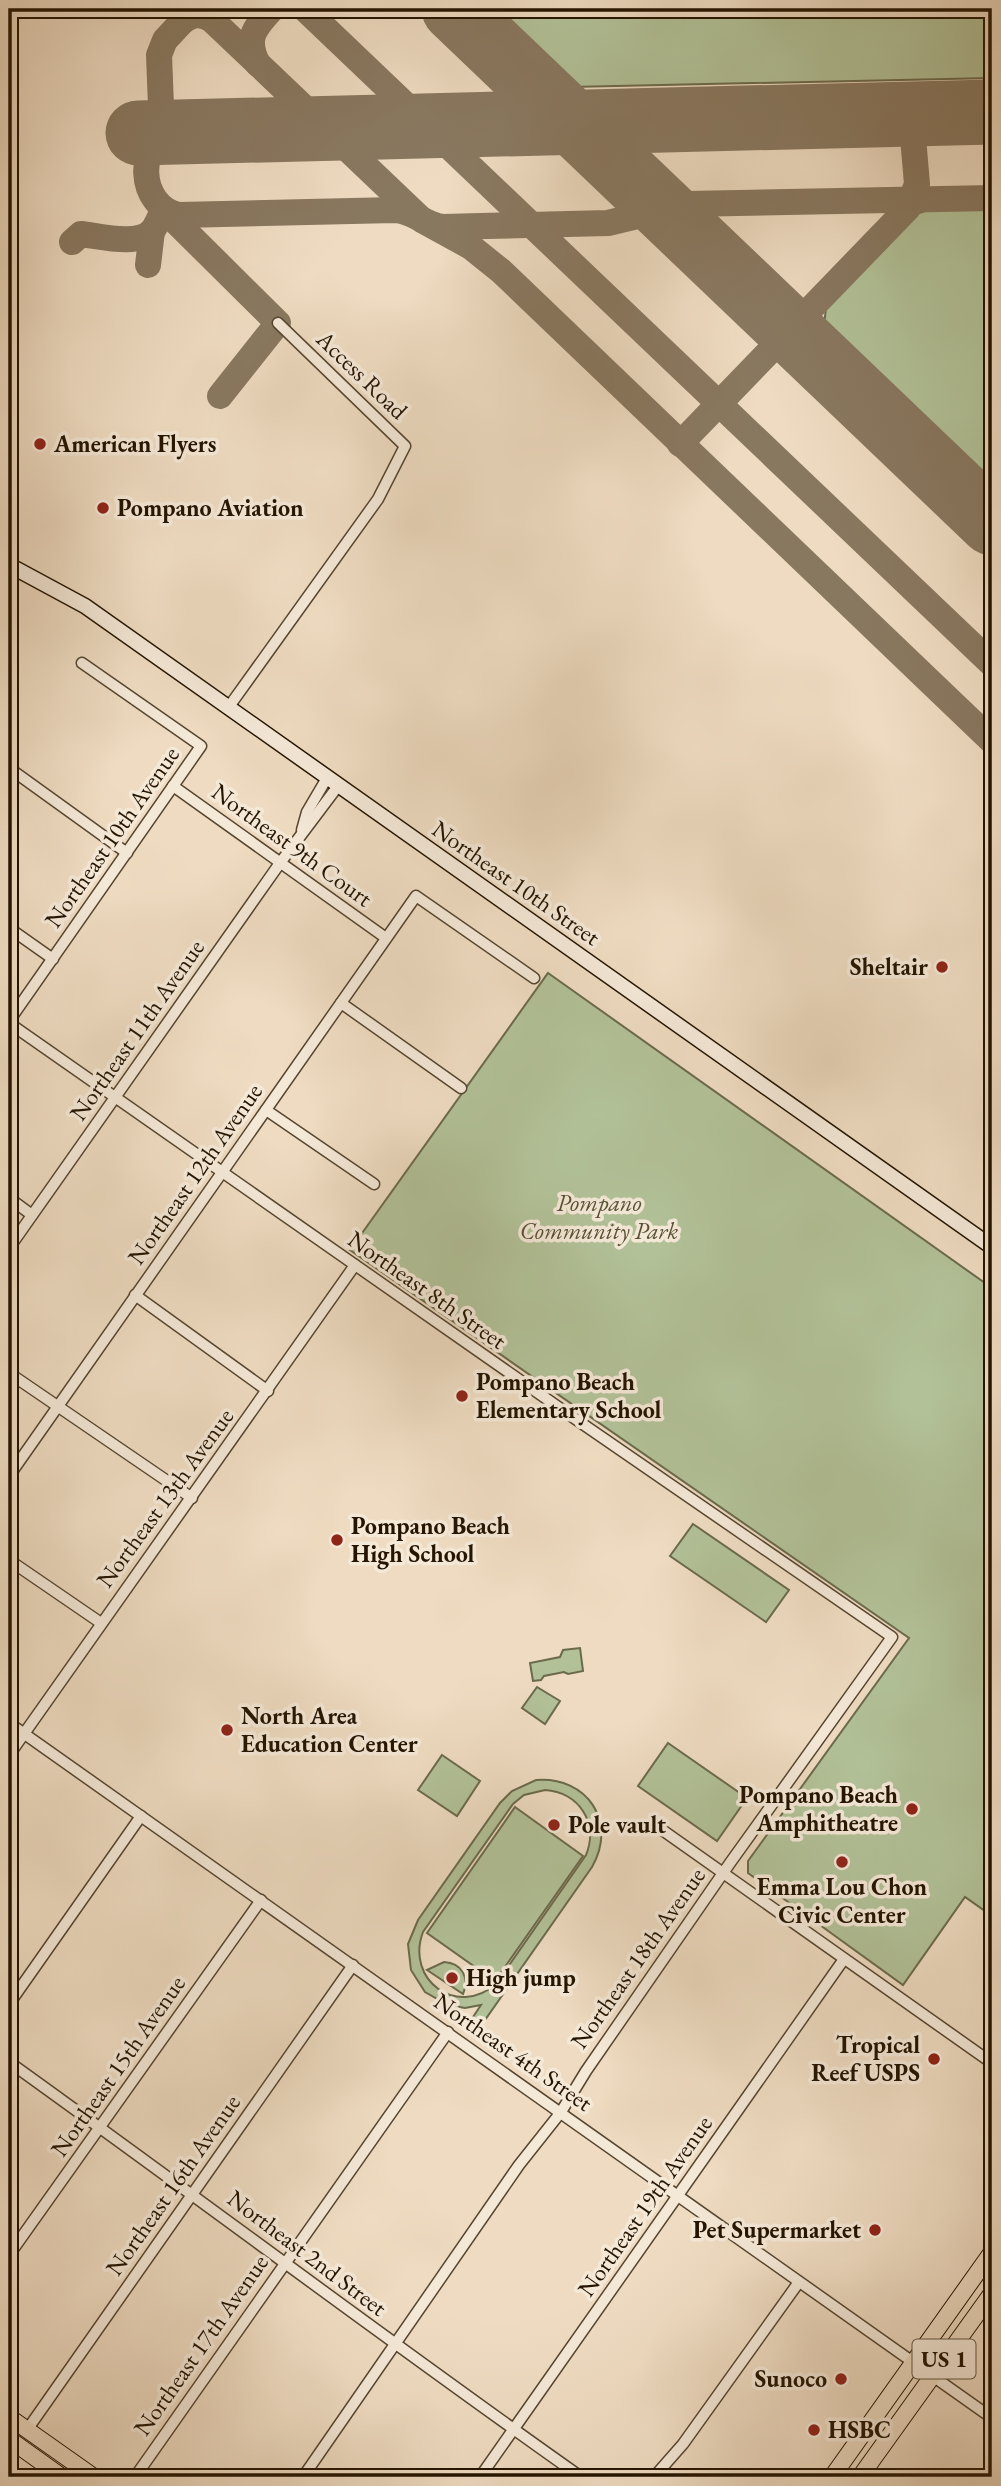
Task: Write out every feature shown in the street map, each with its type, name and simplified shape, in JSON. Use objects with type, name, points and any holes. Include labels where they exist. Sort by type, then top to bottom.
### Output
[{"type":"main road","name":"US 1","points":[[832,2477],[992,2252]]},
{"type":"main road","name":"US 1","points":[[860,2477],[992,2293]]},
{"type":"main road","points":[[9,2417],[94,2477]]},
{"type":"main road","points":[[9,2432],[27,2430]]},
{"type":"main road","points":[[9,2440],[55,2473]]},
{"type":"main road","points":[[55,2473],[54,2464],[61,2464],[85,2477]]},
{"type":"street","name":"Access Road","points":[[228,708],[378,499],[405,446],[278,323]]},
{"type":"street","name":"Northeast 10th Street","points":[[9,565],[85,606],[992,1247]]},
{"type":"street","name":"Northeast 10th Avenue","points":[[9,1022],[201,746],[82,663]]},
{"type":"street","points":[[9,768],[127,853]]},
{"type":"street","name":"Northeast 11th Avenue","points":[[9,1248],[300,836],[307,812],[332,782]]},
{"type":"street","name":"Northeast 9th Court","points":[[173,786],[386,938]]},
{"type":"street","name":"Northeast 12th Avenue","points":[[9,1476],[416,896],[534,978]]},
{"type":"street","points":[[9,928],[52,959]]},
{"type":"street","points":[[341,1003],[461,1088]]},
{"type":"street","name":"Northeast 8th Street","points":[[9,1022],[892,1637]]},
{"type":"street","points":[[266,1110],[374,1184]]},
{"type":"street","points":[[9,1198],[32,1215]]},
{"type":"street","name":"Northeast 13th Avenue","points":[[9,1755],[355,1265]]},
{"type":"street","points":[[135,1295],[268,1391]]},
{"type":"street","points":[[9,1373],[192,1498]]},
{"type":"street","points":[[9,1560],[101,1623]]},
{"type":"street","name":"Northeast 18th Avenue","points":[[303,2477],[519,2165],[561,2112],[586,2071],[723,1873],[892,1637]]},
{"type":"street","name":"Northeast 4th Street","points":[[9,1723],[992,2418]]},
{"type":"street","points":[[9,2004],[141,1816]]},
{"type":"street","points":[[658,1827],[992,2063]]},
{"type":"street","name":"Northeast 15th Avenue","points":[[9,2255],[261,1900]]},
{"type":"street","name":"Northeast 19th Avenue","points":[[480,2477],[844,1959]]},
{"type":"street","name":"Northeast 16th Avenue","points":[[27,2430],[353,1965]]},
{"type":"street","name":"Northeast 17th Avenue","points":[[135,2477],[448,2032]]},
{"type":"street","name":"Northeast 2nd Street","points":[[9,2062],[285,2262],[394,2345],[581,2477]]},
{"type":"street","points":[[662,2477],[670,2461],[799,2282]]},
{"type":"street","points":[[654,2477],[664,2464],[670,2461]]},
{"type":"green space","points":[[490,9],[992,9],[992,78],[570,87]]},
{"type":"green space","points":[[992,208],[992,489],[824,326],[826,308],[916,214],[925,211]]},
{"type":"green space","name":"Pompano Community Park","points":[[548,973],[992,1288],[992,1916],[965,1897],[903,1985],[748,1873],[748,1861],[909,1638],[350,1250]]},
{"type":"green space","points":[[693,1524],[789,1590],[766,1622],[670,1556]]},
{"type":"green space","points":[[580,1648],[583,1671],[544,1676],[541,1680],[533,1681],[530,1663],[560,1657],[563,1650]]},
{"type":"green space","points":[[537,1687],[560,1701],[545,1724],[522,1708]]},
{"type":"green space","points":[[668,1743],[747,1798],[717,1841],[638,1786]]},
{"type":"green space","points":[[442,1755],[480,1781],[457,1816],[418,1790]]},
{"type":"green space","points":[[536,1780],[554,1781],[583,1794],[593,1805],[599,1819],[599,1850],[592,1867],[478,2030],[469,2023],[481,2005],[465,2008],[448,2005],[425,1992],[411,1970],[408,1944],[418,1920],[500,1803],[512,1791]],"holes":[[[545,1790],[557,1792],[576,1803],[588,1821],[590,1832],[586,1855],[496,1984],[481,1993],[466,1997],[451,1995],[438,1989],[428,1979],[421,1965],[419,1949],[423,1932],[513,1804],[524,1795]]]},
{"type":"green space","points":[[515,1807],[583,1856],[495,1981],[427,1933]]},
{"type":"green space","name":"High jump","points":[[444,1962],[456,1965],[463,1972],[466,1982],[463,1994],[427,1970]]},
{"type":"taxiway","points":[[162,132],[159,55],[165,40],[194,9]]},
{"type":"taxiway","points":[[258,64],[252,48],[253,34],[272,9]]},
{"type":"taxiway","points":[[305,9],[992,664]]},
{"type":"taxiway","points":[[183,21],[197,15],[212,20],[422,220],[471,247],[501,271],[992,741]]},
{"type":"taxiway","points":[[680,444],[908,208],[917,184],[911,114]]},
{"type":"taxiway","points":[[178,132],[163,137],[153,147],[146,173],[155,200],[165,209],[179,215],[395,210],[443,227],[608,223],[687,204],[992,198]]},
{"type":"taxiway","points":[[72,242],[81,234],[119,239],[138,238],[153,230],[164,210],[278,323],[220,396]]},
{"type":"taxiway","points":[[148,265],[152,231]]},
{"type":"runway","points":[[454,9],[992,523]]},
{"type":"runway","points":[[138,133],[992,112]]},
{"type":"place","name":"American Flyers","points":[[40,444]]},
{"type":"place","name":"Pompano Aviation","points":[[103,508]]},
{"type":"place","name":"Sheltair","points":[[942,967]]},
{"type":"place","name":"Pompano Beach Elementary School","points":[[462,1396]]},
{"type":"place","name":"Pompano Beach High School","points":[[337,1540]]},
{"type":"place","name":"North Area Education Center","points":[[227,1730]]},
{"type":"place","name":"Pompano Beach Amphitheatre","points":[[912,1809]]},
{"type":"place","name":"Pole vault","points":[[554,1825]]},
{"type":"place","name":"Emma Lou Chon Civic Center","points":[[842,1862]]},
{"type":"place","name":"High jump","points":[[452,1978]]},
{"type":"place","name":"Tropical Reef USPS","points":[[934,2059]]},
{"type":"place","name":"Pet Supermarket","points":[[875,2230]]},
{"type":"place","name":"Sunoco","points":[[841,2379]]},
{"type":"place","name":"HSBC","points":[[814,2430]]}]
